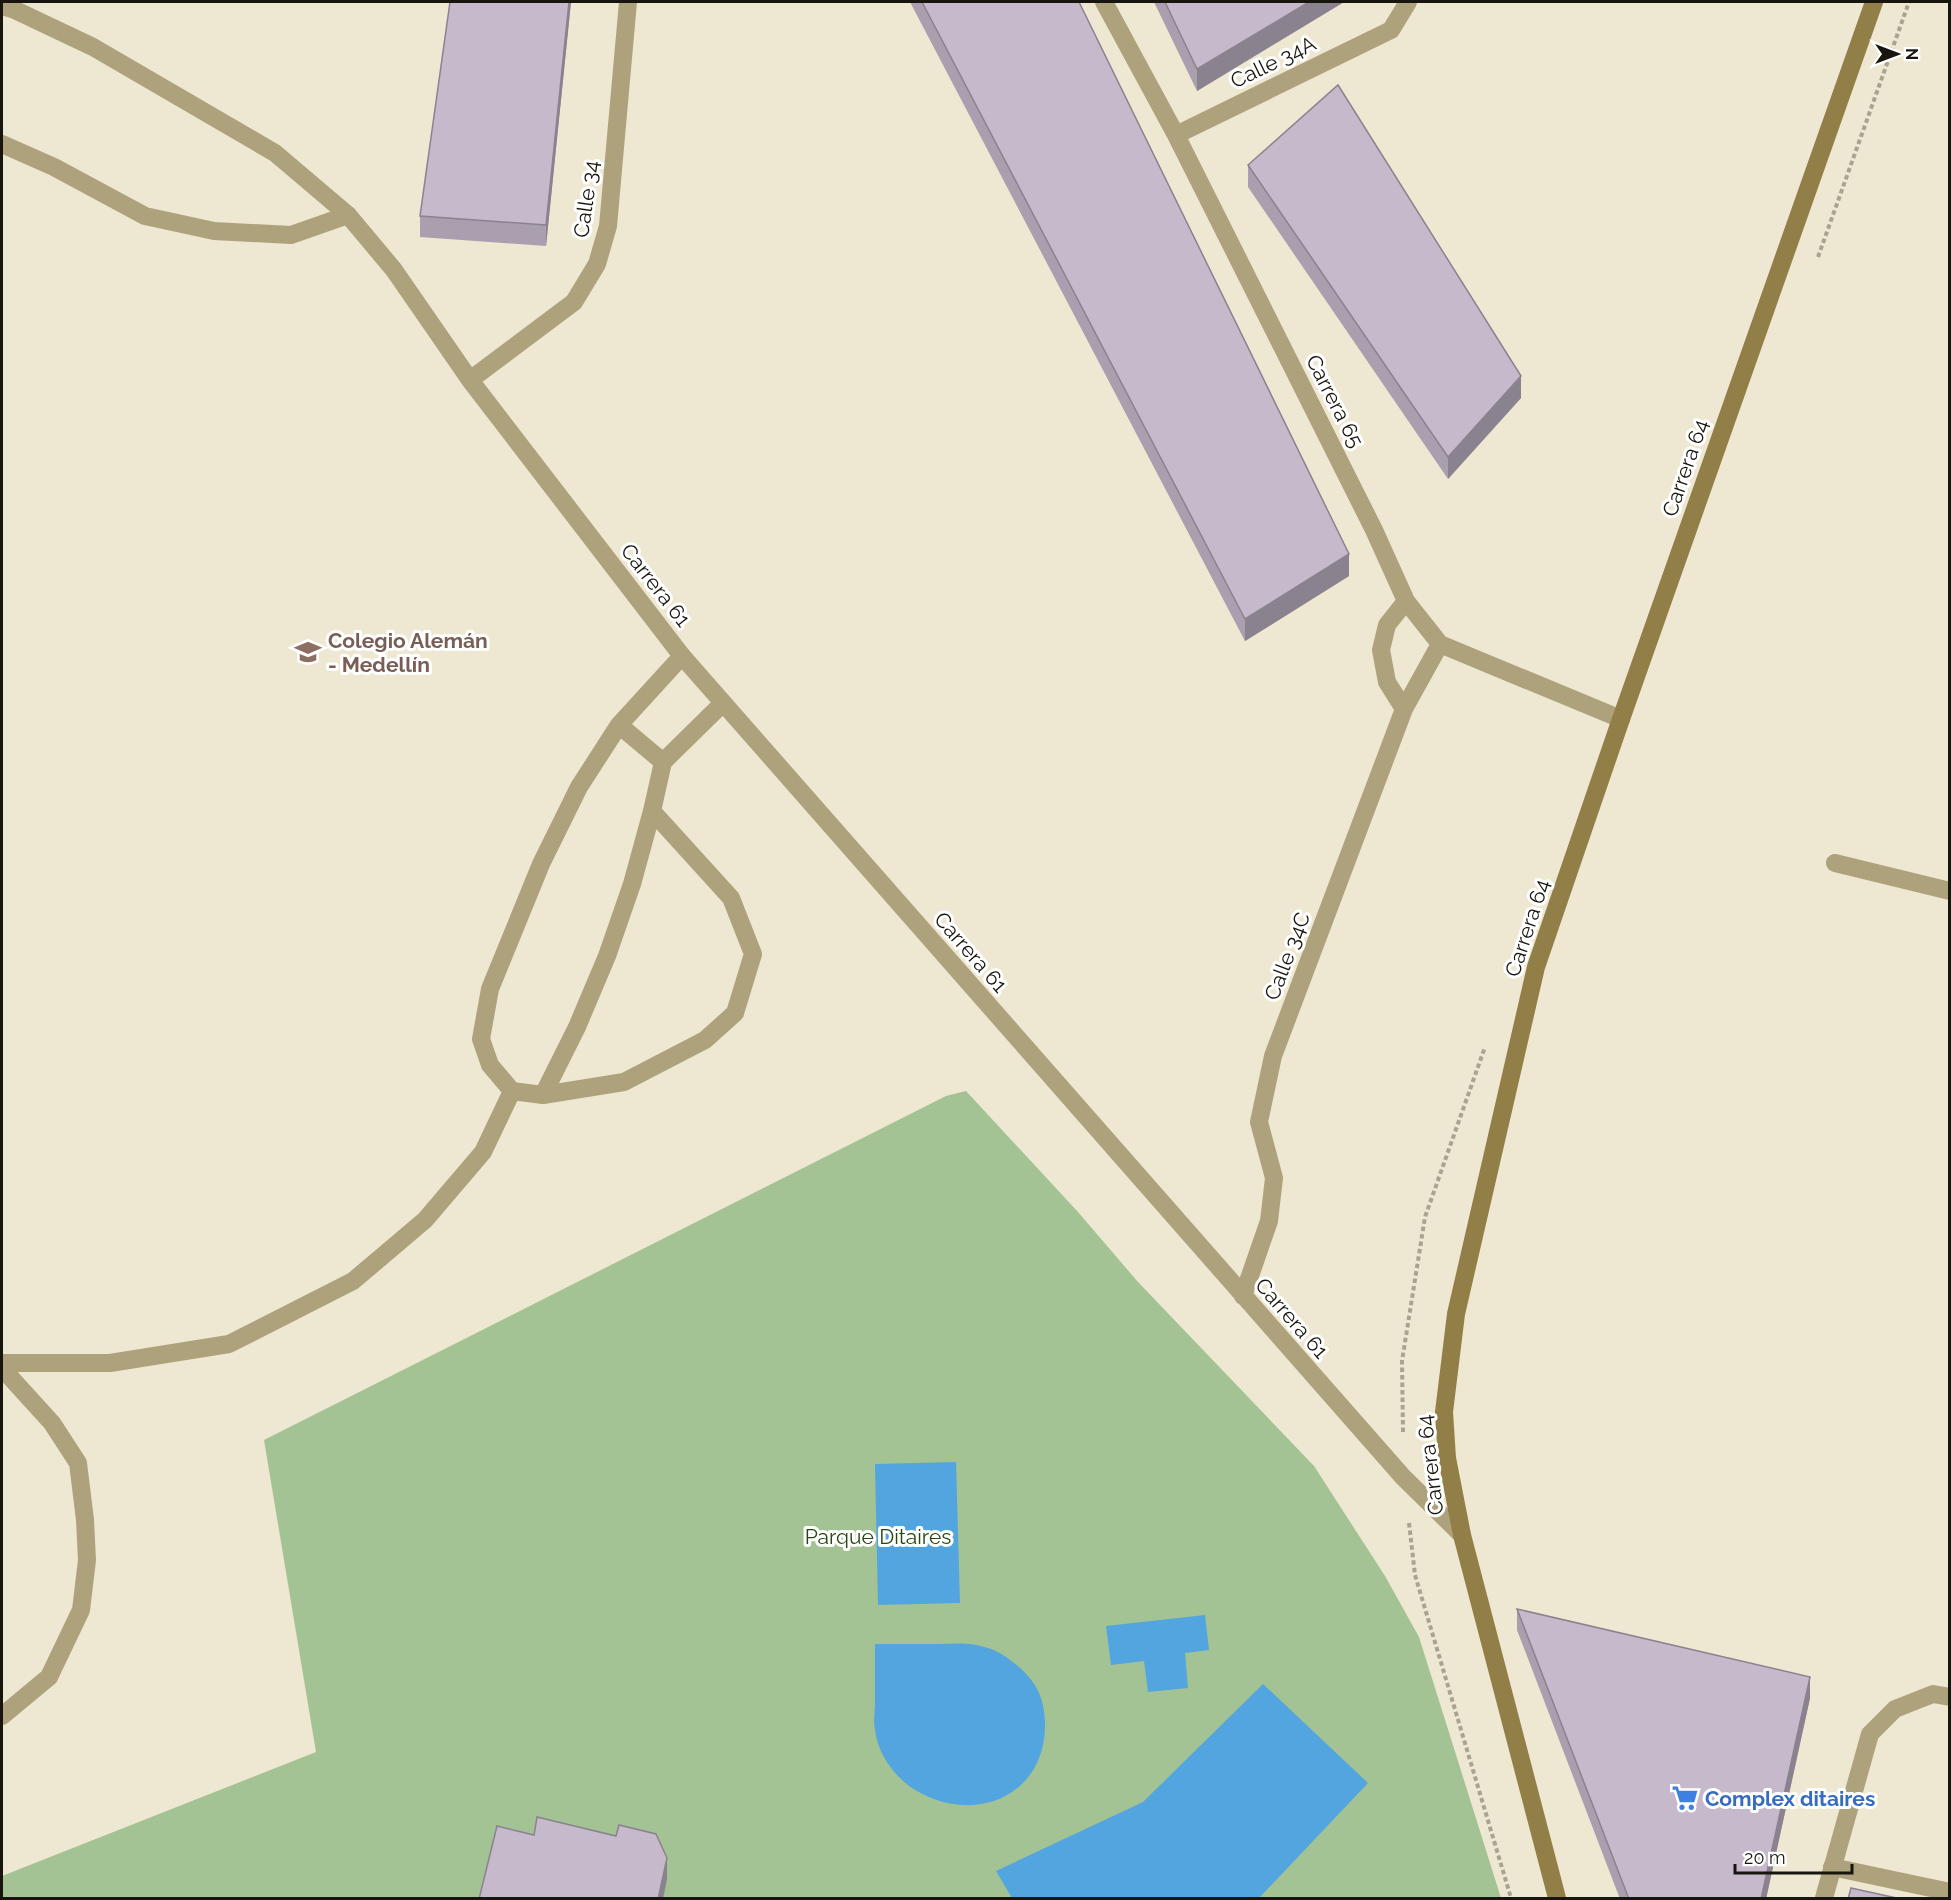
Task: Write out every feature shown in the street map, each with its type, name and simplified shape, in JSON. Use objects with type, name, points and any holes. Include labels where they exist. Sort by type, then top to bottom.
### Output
[{"type":"street","name":"Calle 34","points":[[470,380],[574,302],[597,264],[608,226],[628,2]]},
{"type":"street","name":"Carrera 65","points":[[1104,2],[1176,135],[1374,530],[1406,601],[1440,644],[1620,719]]},
{"type":"street","name":"Calle 34A","points":[[1176,135],[1391,30],[1408,2]]},
{"type":"street","name":"Carrera 64","points":[[1557,1899],[1462,1535],[1447,1458],[1444,1412],[1456,1314],[1536,967],[1620,719],[1874,2]]},
{"type":"street","name":"Carrera 61","points":[[2,6],[93,47],[275,153],[348,215],[394,270],[470,380],[682,656],[1403,1477],[1462,1535]]},
{"type":"street","points":[[2,144],[54,167],[145,216],[214,231],[291,235],[348,215]]},
{"type":"street","points":[[1404,709],[1387,682],[1381,650],[1387,624],[1406,601]]},
{"type":"street","name":"Calle 34C","points":[[1243,1296],[1269,1221],[1274,1179],[1259,1122],[1273,1056],[1404,709],[1440,644]]},
{"type":"street","points":[[652,811],[730,898],[753,954],[735,1013],[705,1040],[624,1082],[543,1095],[512,1091],[490,1065],[481,1039],[490,989],[541,864],[579,787],[619,725],[682,656]]},
{"type":"street","points":[[543,1095],[578,1027],[607,956],[632,884],[663,762],[723,703]]},
{"type":"street","points":[[619,725],[663,762]]},
{"type":"street","points":[[1835,863],[1950,891]]},
{"type":"street","points":[[2,1363],[111,1363],[229,1344],[353,1281],[425,1220],[483,1152],[512,1091]]},
{"type":"street","points":[[2,1368],[52,1424],[78,1463],[87,1560],[81,1610],[49,1677],[2,1716]]},
{"type":"street","points":[[1824,1899],[1870,1734],[1895,1708],[1941,1695]]},
{"type":"street","points":[[1832,1867],[1950,1892]]},
{"type":"path","points":[[1818,258],[1909,2]]},
{"type":"path","points":[[1488,1038],[1425,1217],[1402,1361],[1403,1477],[1415,1575],[1511,1899]]},
{"type":"green space","name":"Parque Ditaires","points":[[966,1091],[1078,1212],[1138,1282],[1314,1466],[1385,1576],[1419,1637],[1501,1898],[2,1898],[2,1876],[316,1752],[264,1440],[946,1096]]},
{"type":"water","points":[[956,1462],[960,1603],[878,1605],[875,1464]]},
{"type":"water","points":[[1205,1615],[1209,1650],[1185,1653],[1188,1688],[1148,1692],[1144,1661],[1111,1665],[1106,1626]]},
{"type":"water","points":[[875,1644],[978,1645],[1003,1655],[1025,1673],[1038,1691],[1045,1722],[1043,1747],[1034,1768],[1021,1785],[1004,1797],[984,1804],[963,1805],[940,1801],[917,1791],[902,1780],[884,1757],[877,1739],[874,1723]]},
{"type":"water","points":[[1263,1684],[1368,1783],[1259,1898],[1012,1898],[996,1871],[1143,1802]]},
{"type":"building","points":[[450,2],[569,2],[546,225],[420,216]]},
{"type":"building","points":[[922,2],[1079,2],[1349,554],[1245,619]]},
{"type":"building","points":[[1165,2],[1309,2],[1197,69]]},
{"type":"building","points":[[1338,85],[1521,376],[1448,457],[1248,165]]},
{"type":"building","name":"Complex ditaires","points":[[1517,1609],[1810,1677],[1761,1899],[1629,1899]]},
{"type":"building","points":[[537,1817],[616,1836],[619,1825],[656,1834],[667,1858],[658,1899],[479,1899],[497,1826],[534,1835]]},
{"type":"building","points":[[1851,1888],[1901,1899],[1848,1899]]},
{"type":"place","name":"Colegio Alemán - Medellín","points":[[308,652]]},
{"type":"place","name":"Complex ditaires","points":[[1685,1798]]}]
